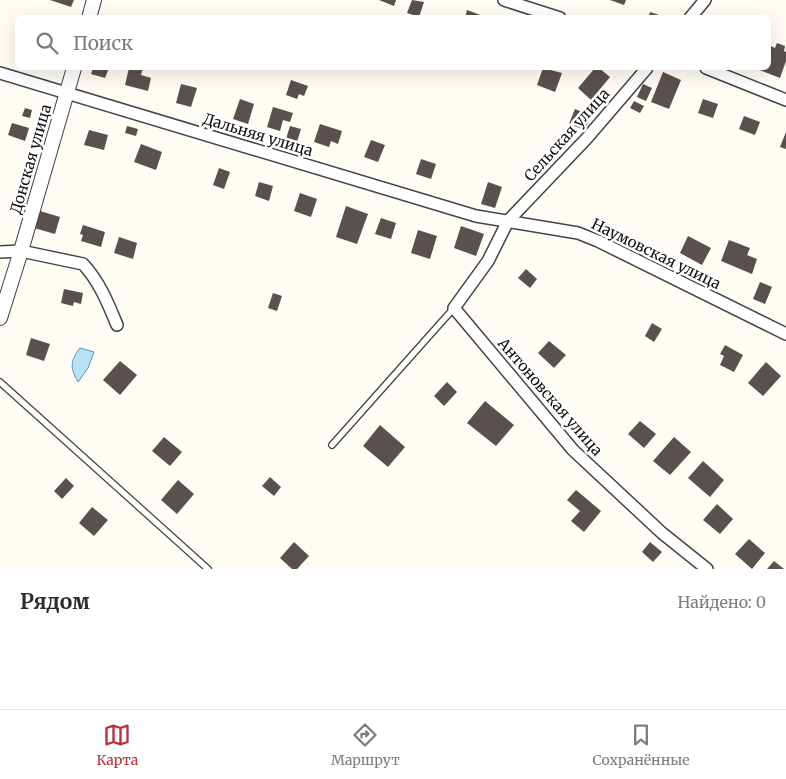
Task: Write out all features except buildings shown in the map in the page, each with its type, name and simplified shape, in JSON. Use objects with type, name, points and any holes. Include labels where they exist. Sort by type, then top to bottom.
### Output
[{"type":"street","points":[[90,15],[94,0]]},
{"type":"street","points":[[504,0],[551,15]]},
{"type":"street","points":[[692,15],[704,0]]},
{"type":"street","name":"Донская улица","points":[[0,318],[73,70]]},
{"type":"street","name":"Сельская улица","points":[[508,221],[587,138],[645,70]]},
{"type":"street","points":[[711,70],[786,100]]},
{"type":"street","name":"Дальняя улица","points":[[0,72],[476,216],[508,221]]},
{"type":"street","points":[[454,308],[488,261],[508,221]]},
{"type":"street","name":"Наумовская улица","points":[[508,221],[522,225],[578,233],[592,238],[786,334]]},
{"type":"street","points":[[0,252],[21,251],[83,264],[90,271],[103,292],[117,325]]},
{"type":"street","name":"Антоновская улица","points":[[454,308],[573,450],[662,532],[707,569]]},
{"type":"lane","points":[[332,445],[454,308]]},
{"type":"lane","points":[[0,382],[208,569]]},
{"type":"water","points":[[80,348],[94,352],[88,368],[78,382],[72,365],[74,357]]}]
